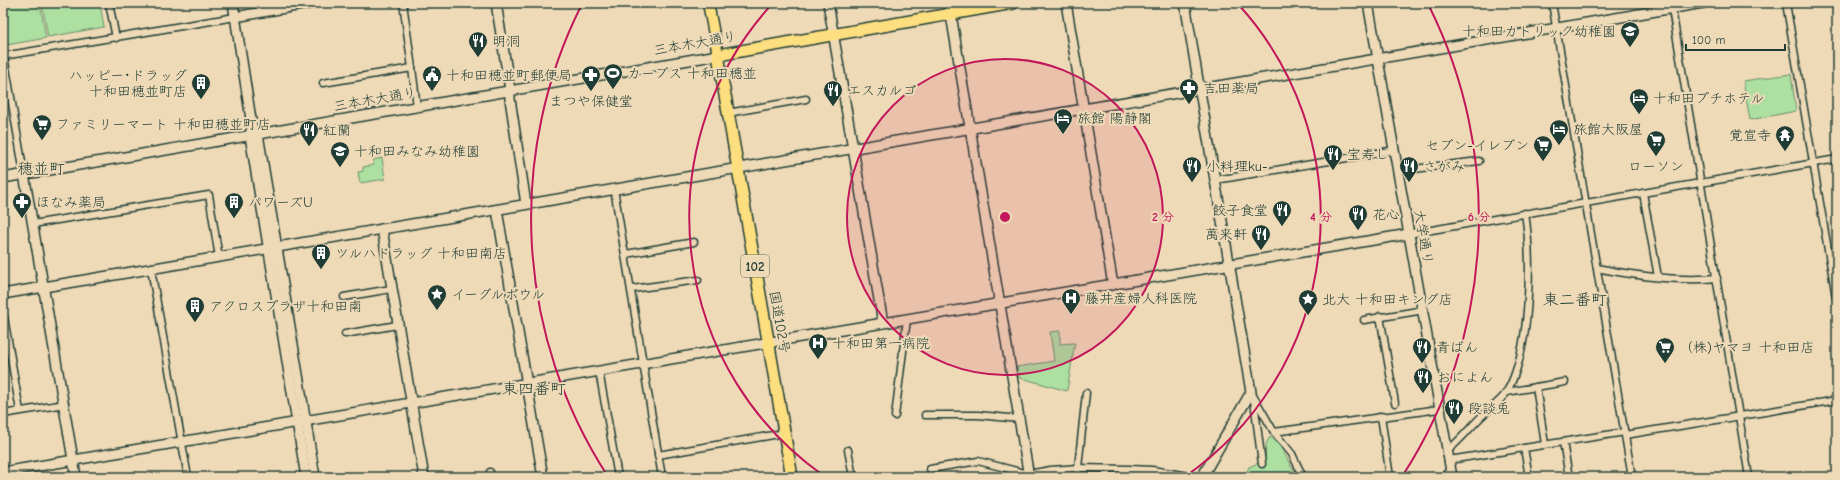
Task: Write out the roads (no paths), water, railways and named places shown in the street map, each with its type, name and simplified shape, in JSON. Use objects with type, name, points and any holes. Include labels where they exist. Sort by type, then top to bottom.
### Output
[{"type":"highway","name":"三本木大通り","points":[[718,55],[834,34],[950,8],[1013,3]]},
{"type":"highway","name":"国道102号","points":[[718,55],[792,477]]},
{"type":"main road","points":[[708,3],[718,55]]},
{"type":"street","points":[[110,3],[116,38]]},
{"type":"street","points":[[233,3],[301,422],[306,477]]},
{"type":"street","points":[[76,477],[65,404],[3,56],[116,38],[313,3]]},
{"type":"street","points":[[403,3],[417,107]]},
{"type":"street","points":[[496,3],[526,204]]},
{"type":"street","points":[[828,3],[883,323]]},
{"type":"street","points":[[1066,3],[1113,285]]},
{"type":"street","points":[[1185,3],[1252,395],[1262,464]]},
{"type":"street","name":"大学通り","points":[[1368,3],[1424,310],[1449,464]]},
{"type":"street","points":[[1552,3],[1632,477]]},
{"type":"street","points":[[3,294],[1378,59],[1671,6],[1703,3]]},
{"type":"street","points":[[1786,3],[1837,303]]},
{"type":"street","points":[[1671,6],[1749,477]]},
{"type":"street","points":[[950,8],[969,129],[1029,476]]},
{"type":"street","name":"三本木大通り","points":[[3,178],[718,55]]},
{"type":"street","points":[[323,84],[412,68]]},
{"type":"street","points":[[728,113],[806,99]]},
{"type":"street","points":[[1216,180],[1395,150]]},
{"type":"street","points":[[3,472],[1230,265],[1837,158]]},
{"type":"street","points":[[1398,171],[1479,161]]},
{"type":"street","points":[[614,189],[632,289],[662,477]]},
{"type":"street","points":[[1643,193],[1658,277]]},
{"type":"street","points":[[33,224],[209,195],[219,258]]},
{"type":"street","points":[[498,210],[543,477]]},
{"type":"street","points":[[1444,477],[1449,464],[1507,392],[1520,357],[1524,338],[1528,259],[1528,232],[1525,213]]},
{"type":"street","points":[[382,229],[397,325],[424,477]]},
{"type":"street","points":[[626,254],[694,242]]},
{"type":"street","points":[[1597,268],[1658,277],[1699,280],[1717,278]]},
{"type":"street","points":[[151,269],[188,477]]},
{"type":"street","points":[[632,289],[698,280]]},
{"type":"street","points":[[344,297],[391,289]]},
{"type":"street","points":[[1364,320],[1380,316],[1424,310]]},
{"type":"street","points":[[3,311],[20,411]]},
{"type":"street","points":[[1380,316],[1395,403]]},
{"type":"street","points":[[895,416],[907,319]]},
{"type":"street","points":[[345,334],[397,325]]},
{"type":"street","points":[[599,372],[618,477]]},
{"type":"street","points":[[1507,392],[1565,382]]},
{"type":"street","points":[[1536,387],[1545,444]]},
{"type":"street","points":[[1077,477],[1086,393]]},
{"type":"street","points":[[1252,395],[1274,432],[1292,454],[1303,477]]},
{"type":"street","points":[[1202,477],[1252,395]]},
{"type":"street","points":[[1449,464],[1545,444],[1837,400]]},
{"type":"street","points":[[3,414],[65,404]]},
{"type":"street","points":[[1274,432],[1439,409]]},
{"type":"street","points":[[925,415],[978,415],[1019,419]]},
{"type":"street","points":[[1381,416],[1390,477]]},
{"type":"street","points":[[301,422],[315,477]]},
{"type":"street","points":[[658,455],[785,433]]},
{"type":"street","points":[[1563,442],[1569,477]]},
{"type":"street","points":[[1524,448],[1529,477]]},
{"type":"street","points":[[848,450],[853,477]]},
{"type":"street","points":[[930,469],[978,461],[1029,476],[1051,470],[1078,468],[1152,470],[1195,477]]},
{"type":"place","name":"十和田カトリック幼稚園","points":[[1630,48]]},
{"type":"place","name":"明洞","points":[[478,58]]},
{"type":"place","name":"カーブス 十和田穂並","points":[[613,90]]},
{"type":"place","name":"十和田穂並町郵便局","points":[[432,92]]},
{"type":"place","name":"まつや保健堂","points":[[591,92]]},
{"type":"place","name":"ハッピー･ドラッグ 十和田穂並町店","points":[[201,100]]},
{"type":"place","name":"吉田薬局","points":[[1189,105]]},
{"type":"place","name":"エスカルゴ","points":[[833,107]]},
{"type":"place","name":"十和田プチホテル","points":[[1639,115]]},
{"type":"place","name":"旅館 陽静閣","points":[[1063,135]]},
{"type":"place","name":"ファミリーマート 十和田穂並町店","points":[[42,141]]},
{"type":"place","name":"旅館大阪屋","points":[[1559,146]]},
{"type":"place","name":"紅蘭","points":[[309,147]]},
{"type":"place","name":"覚宣寺","points":[[1785,152]]},
{"type":"place","name":"ローソン","points":[[1656,157]]},
{"type":"place","name":"セブン-イレブン","points":[[1543,162]]},
{"type":"place","name":"十和田みなみ幼稚園","points":[[340,168]]},
{"type":"place","name":"宝寿し","points":[[1333,171]]},
{"type":"place","name":"小料理ku-","points":[[1192,183]]},
{"type":"place","name":"さがみ","points":[[1409,183]]},
{"type":"place","name":"ほなみ薬局","points":[[22,219]]},
{"type":"place","name":"パワーズU","points":[[234,219]]},
{"type":"place","name":"餃子食堂","points":[[1282,227]]},
{"type":"place","name":"花心","points":[[1358,231]]},
{"type":"place","name":"萬来軒","points":[[1261,251]]},
{"type":"place","name":"ツルハドラッグ 十和田南店","points":[[321,270]]},
{"type":"place","name":"イーグルボウル","points":[[437,311]]},
{"type":"place","name":"藤井産婦人科医院","points":[[1071,315]]},
{"type":"place","name":"北大 十和田キング店","points":[[1308,316]]},
{"type":"place","name":"アクロスプラザ十和田南","points":[[195,323]]},
{"type":"place","name":"十和田第一病院","points":[[818,360]]},
{"type":"place","name":"青ばん","points":[[1422,364]]},
{"type":"place","name":"（株)ヤマヨ 十和田店","points":[[1665,364]]},
{"type":"place","name":"おによん","points":[[1423,394]]},
{"type":"place","name":"段談兎","points":[[1454,425]]},
{"type":"district","name":"穂並町","points":[[41,168]]},
{"type":"district","name":"東二番町","points":[[1575,299]]},
{"type":"district","name":"東四番町","points":[[534,388]]}]
